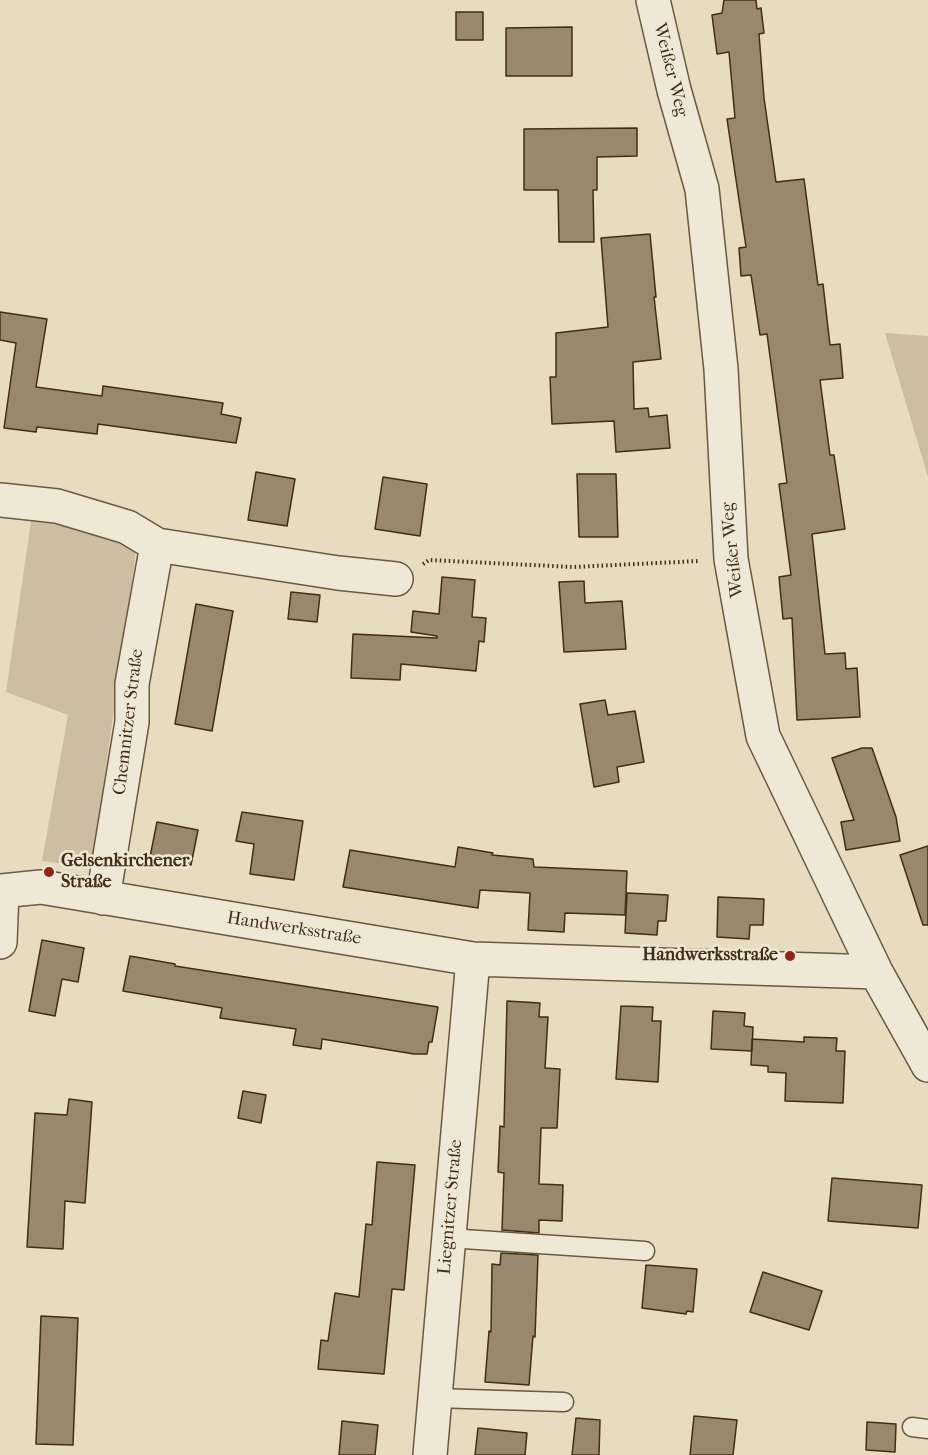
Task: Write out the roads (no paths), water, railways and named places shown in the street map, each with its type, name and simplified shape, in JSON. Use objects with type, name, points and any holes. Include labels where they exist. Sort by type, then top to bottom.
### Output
[{"type":"street","name":"Weißer Weg","points":[[653,0],[674,90],[702,189],[721,369],[731,559],[763,736],[876,972],[928,1065]]},
{"type":"street","points":[[0,500],[57,506],[127,527],[157,545],[338,573],[396,579]]},
{"type":"street","name":"Chemnitzer Straße","points":[[103,898],[132,722],[132,684],[157,545]]},
{"type":"street","name":"Handwerksstraße","points":[[1,891],[41,887],[472,959],[876,972]]},
{"type":"street","points":[[0,942],[1,891]]},
{"type":"street","name":"Liegnitzer Straße","points":[[430,1455],[472,959]]},
{"type":"lane","points":[[448,1238],[645,1251]]},
{"type":"lane","points":[[435,1398],[564,1402]]},
{"type":"place","name":"Gelsenkirchener Straße","points":[[49,872]]},
{"type":"place","name":"Handwerksstraße","points":[[790,956]]}]
